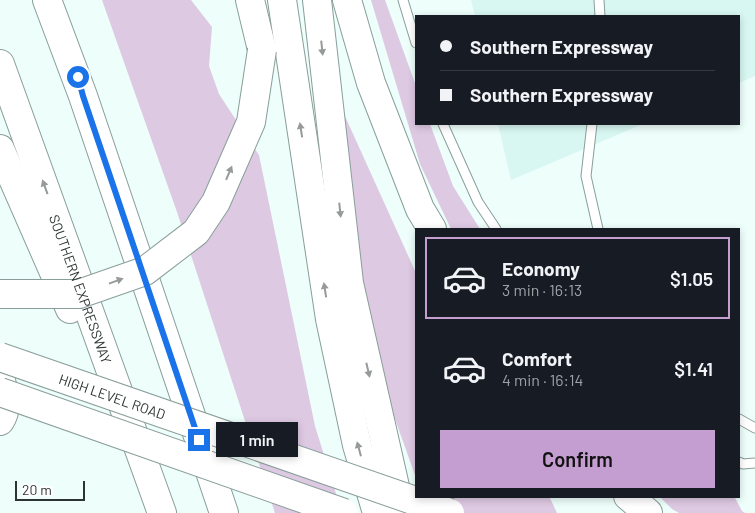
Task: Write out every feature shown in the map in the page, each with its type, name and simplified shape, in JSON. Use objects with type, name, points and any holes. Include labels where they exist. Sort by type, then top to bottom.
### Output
[{"type":"highway","points":[[47,0],[83,96],[224,513]]},
{"type":"highway","points":[[60,0],[83,96]]},
{"type":"highway","points":[[0,294],[79,294],[145,271],[196,232],[216,202],[251,122],[262,50],[250,0]]},
{"type":"highway","points":[[282,0],[330,319],[357,445],[377,513]]},
{"type":"highway","points":[[317,0],[349,284],[401,513]]},
{"type":"highway","points":[[347,0],[371,83],[420,209],[431,228]]},
{"type":"highway","name":"SOUTHERN EXPRESSWAY","points":[[0,64],[162,513]]},
{"type":"highway","points":[[0,149],[34,224],[156,513]]},
{"type":"highway","name":"HIGH LEVEL ROAD","points":[[0,357],[450,513]]},
{"type":"highway","points":[[0,377],[5,396],[5,407],[0,421]]},
{"type":"highway","points":[[0,392],[344,513]]},
{"type":"highway","points":[[630,498],[648,513]]},
{"type":"lane","points":[[403,0],[415,40]]},
{"type":"lane","points":[[599,0],[600,15]]},
{"type":"lane","points":[[443,125],[478,202],[495,228]]},
{"type":"lane","points":[[592,125],[586,176],[598,228]]},
{"type":"lane","points":[[740,420],[755,428]]},
{"type":"lane","points":[[740,462],[755,463]]},
{"type":"shaded area","points":[[102,0],[191,0],[212,27],[209,66],[219,94],[259,155],[315,426],[342,513],[275,513],[177,212]]},
{"type":"shaded area","points":[[371,0],[385,0],[415,83],[415,125],[430,125],[453,186],[479,228],[451,228],[420,164]]},
{"type":"shaded area","points":[[471,0],[755,0],[755,76],[740,83],[740,15],[475,15]]},
{"type":"shaded area","points":[[325,72],[415,271],[415,475],[390,405],[339,213]]},
{"type":"shaded area","points":[[498,125],[641,125],[511,180]]},
{"type":"shaded area","points":[[424,498],[550,498],[557,513],[429,513]]},
{"type":"shaded area","points":[[661,498],[735,498],[745,513],[679,513]]},
{"type":"route","points":[[78,77],[199,440]]}]
